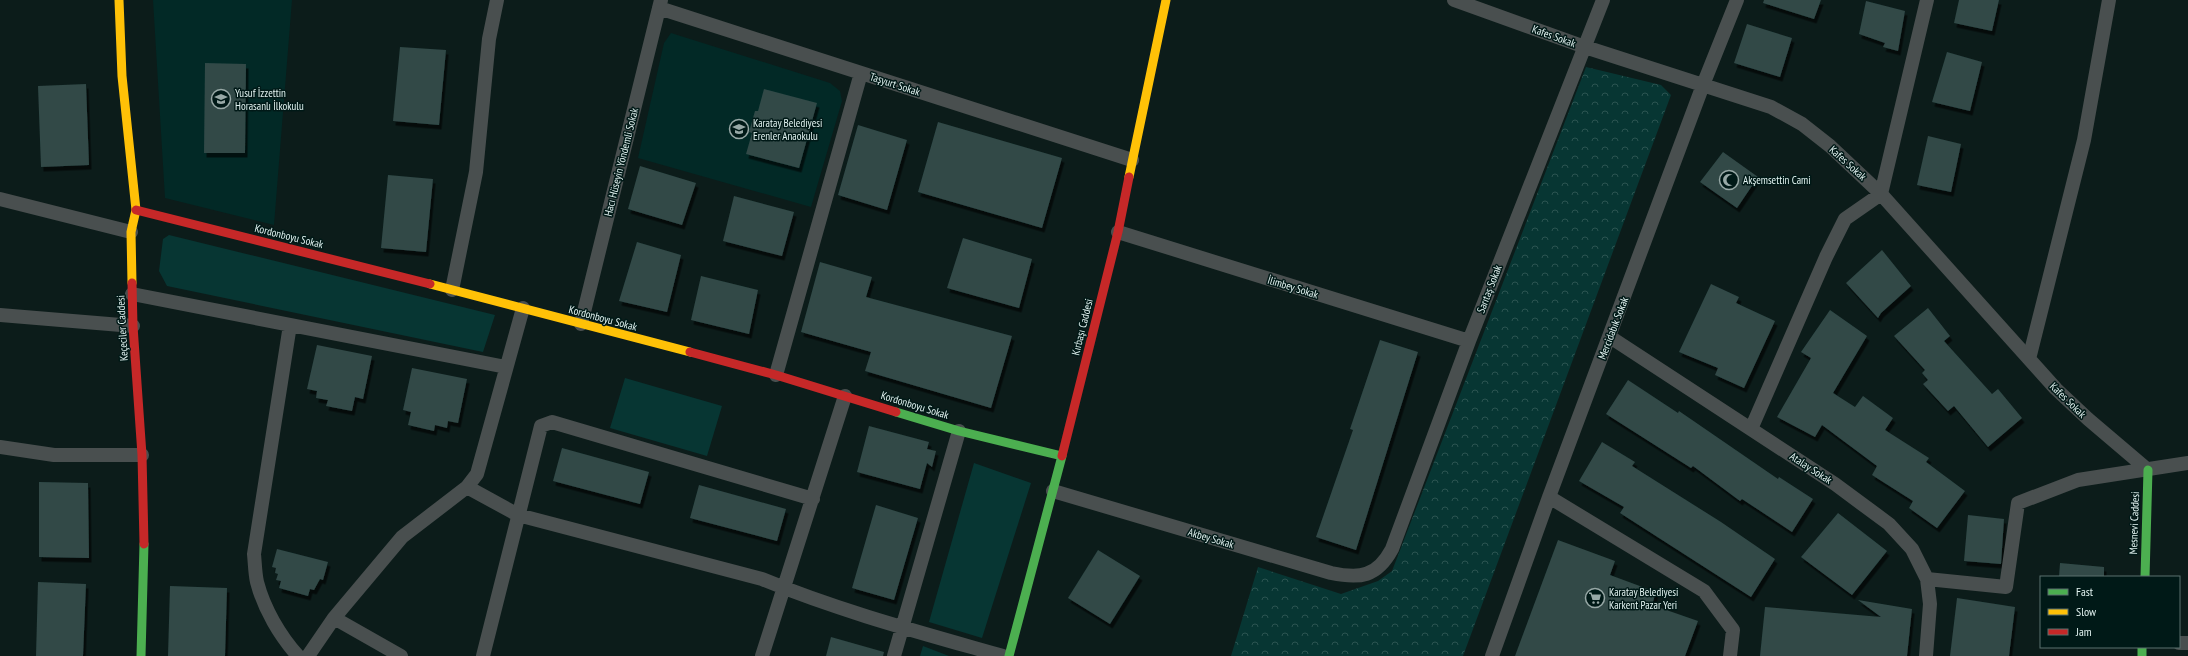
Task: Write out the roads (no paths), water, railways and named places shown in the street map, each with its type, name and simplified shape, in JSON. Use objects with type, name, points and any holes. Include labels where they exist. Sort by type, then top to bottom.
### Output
[{"type":"street","name":"Keçeciler Caddesi","points":[[120,0],[122,76],[136,210],[131,232],[133,326],[142,456],[144,557],[141,656]]},
{"type":"street","points":[[452,290],[476,172],[489,39],[497,0]]},
{"type":"street","name":"Kırbaşı Caddesi","points":[[1009,656],[1062,456],[1118,232],[1166,0]]},
{"type":"street","name":"Kafes Sokak","points":[[1454,0],[1584,46],[1771,107],[1802,124],[1830,146],[1881,194],[2029,359],[2082,414],[2148,470]]},
{"type":"street","name":"Sarıtaş Sokak","points":[[1370,573],[1384,564],[1392,549],[1469,341],[1603,0]]},
{"type":"street","name":"Mercidabık Sokak","points":[[1492,656],[1549,497],[1703,86],[1738,0]]},
{"type":"street","points":[[1751,429],[1826,257],[1845,219],[1881,194],[1927,0]]},
{"type":"street","points":[[2029,359],[2084,140],[2109,0]]},
{"type":"street","name":"Taşyurt Sokak","points":[[660,4],[861,73],[1132,160]]},
{"type":"street","name":"Hacı Hüseyin Yöndemli Sokak","points":[[581,324],[660,4]]},
{"type":"street","points":[[776,375],[861,73]]},
{"type":"street","points":[[0,199],[131,232]]},
{"type":"street","name":"Kordonboyu Sokak","points":[[136,210],[523,308],[776,375],[959,431],[1062,456]]},
{"type":"street","name":"İlimbey Sokak","points":[[1118,232],[1469,341]]},
{"type":"street","points":[[132,294],[506,367]]},
{"type":"street","points":[[308,656],[334,618],[402,537],[467,487],[477,474],[523,308]]},
{"type":"street","points":[[0,315],[133,326]]},
{"type":"street","points":[[290,325],[254,554],[258,583],[271,617],[286,643],[298,656]]},
{"type":"street","name":"Atalay Sokak","points":[[1610,337],[1835,484],[1889,524],[1912,549],[1927,579],[1930,604],[1926,656]]},
{"type":"street","points":[[762,656],[845,396]]},
{"type":"street","points":[[483,656],[541,426],[552,422],[813,498]]},
{"type":"street","points":[[894,656],[959,431]]},
{"type":"street","points":[[0,447],[54,455],[142,456]]},
{"type":"street","points":[[1927,579],[2006,587],[2018,503],[2078,480],[2188,463]]},
{"type":"street","name":"Mesnevi Caddesi","points":[[2145,576],[2148,470]]},
{"type":"street","points":[[467,487],[518,515],[762,579],[784,588],[902,627],[1003,656]]},
{"type":"street","name":"Akbey Sokak","points":[[1053,491],[1331,573],[1349,577],[1370,573]]},
{"type":"street","points":[[1549,497],[1704,591],[1733,630],[1730,656]]},
{"type":"street","points":[[334,618],[401,656]]},
{"type":"place","name":"Yusuf İzzettin Horasanlı İlkokulu","points":[[221,99]]},
{"type":"place","name":"Karatay Belediyesi Erenler Anaokulu","points":[[739,129]]},
{"type":"place","name":"Akşemsettin Cami","points":[[1729,180]]},
{"type":"place","name":"Karatay Belediyesi Karkent Pazar Yeri","points":[[1595,598]]}]
